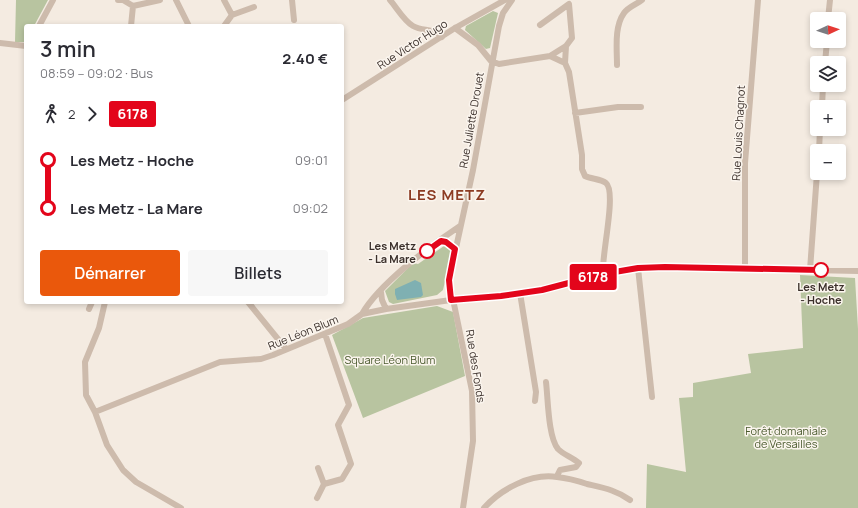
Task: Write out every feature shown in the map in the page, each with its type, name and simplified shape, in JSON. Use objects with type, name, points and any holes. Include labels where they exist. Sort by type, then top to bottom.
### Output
[{"type":"street","points":[[40,24],[53,0]]},
{"type":"street","points":[[118,0],[123,0],[133,6],[160,0]]},
{"type":"street","points":[[176,0],[188,24]]},
{"type":"street","points":[[224,0],[232,15]]},
{"type":"street","points":[[292,0],[294,20]]},
{"type":"street","points":[[390,0],[408,22],[414,26],[433,30],[442,37]]},
{"type":"street","name":"Rue Victor Hugo","points":[[344,99],[455,28],[504,0]]},
{"type":"street","points":[[493,5],[503,13],[512,0]]},
{"type":"street","points":[[540,25],[576,0]]},
{"type":"street","points":[[617,66],[616,40],[620,23],[625,12],[642,0]]},
{"type":"street","name":"Rue Louis Chagnot","points":[[745,268],[745,163],[758,0]]},
{"type":"street","points":[[829,12],[830,0]]},
{"type":"street","points":[[492,61],[499,64],[550,56],[566,46],[572,38],[569,4]]},
{"type":"street","points":[[131,24],[133,6]]},
{"type":"street","points":[[225,24],[232,15],[254,7]]},
{"type":"street","name":"Rue Juliette Drouet","points":[[451,300],[449,280],[473,170],[492,61],[503,13]]},
{"type":"street","name":"Rue Juliette Drouet","points":[[455,28],[478,45],[492,61]]},
{"type":"street","points":[[0,43],[24,46]]},
{"type":"street","points":[[566,46],[565,63],[569,72],[576,113],[582,155],[582,169],[585,176],[605,182],[609,189],[609,208],[603,274]]},
{"type":"street","points":[[550,56],[565,63]]},
{"type":"street","points":[[576,113],[618,107],[642,107]]},
{"type":"street","points":[[810,270],[816,180]]},
{"type":"street","points":[[362,314],[381,292],[411,262],[460,226]]},
{"type":"street","points":[[441,241],[446,242],[455,249]]},
{"type":"street","points":[[638,268],[652,397]]},
{"type":"street","name":"Rue Léon Blum","points":[[95,412],[208,366],[220,362],[261,359],[348,324],[362,314],[386,309],[451,300],[520,293],[554,287],[603,274],[638,268],[745,268],[858,271]]},
{"type":"street","points":[[381,292],[382,300],[386,309]]},
{"type":"street","points":[[520,293],[536,392],[535,401]]},
{"type":"street","name":"Rue des Fonds","points":[[451,300],[457,316],[472,390],[472,441],[463,508]]},
{"type":"street","points":[[89,309],[91,304]]},
{"type":"street","points":[[105,304],[99,328],[85,362],[86,395],[95,412],[107,445],[123,470],[136,482],[181,508]]},
{"type":"street","points":[[250,304],[286,349]]},
{"type":"street","points":[[324,484],[342,479],[351,464],[338,426],[349,404],[325,334]]},
{"type":"street","points":[[546,382],[553,443],[564,454],[574,458],[578,463],[576,468],[560,470],[557,476]]},
{"type":"street","points":[[317,498],[324,484],[318,468]]},
{"type":"street","points":[[484,508],[496,496],[519,483],[532,479],[557,476],[617,491],[630,500]]},
{"type":"green space","points":[[16,0],[48,0],[35,24],[24,24],[24,42],[15,42]]},
{"type":"green space","points":[[493,11],[498,13],[490,48],[486,49],[465,30],[466,26]]},
{"type":"green space","points":[[444,246],[452,251],[443,290],[437,295],[393,304],[389,302],[385,291],[413,263],[418,264]]},
{"type":"green space","name":"Forêt domaniale de Versailles","points":[[800,275],[855,278],[858,329],[858,508],[646,508],[647,464],[686,472],[679,398],[693,397],[693,383],[751,373],[748,354],[803,348]]},
{"type":"green space","name":"Square Léon Blum","points":[[437,306],[453,312],[465,376],[363,418],[332,335],[363,318]]},
{"type":"water","points":[[415,280],[421,283],[423,295],[421,297],[397,300],[395,289]]},
{"type":"bus line","name":"6178","points":[[427,251],[441,241],[446,242],[455,249],[449,280],[451,300],[501,296],[542,290],[619,270],[638,268],[665,267],[821,270]]},
{"type":"place","name":"Les Metz - La Mare","points":[[427,251]]},
{"type":"place","name":"Les Metz - Hoche","points":[[821,270]]},
{"type":"district","name":"LES METZ","points":[[447,194]]}]
